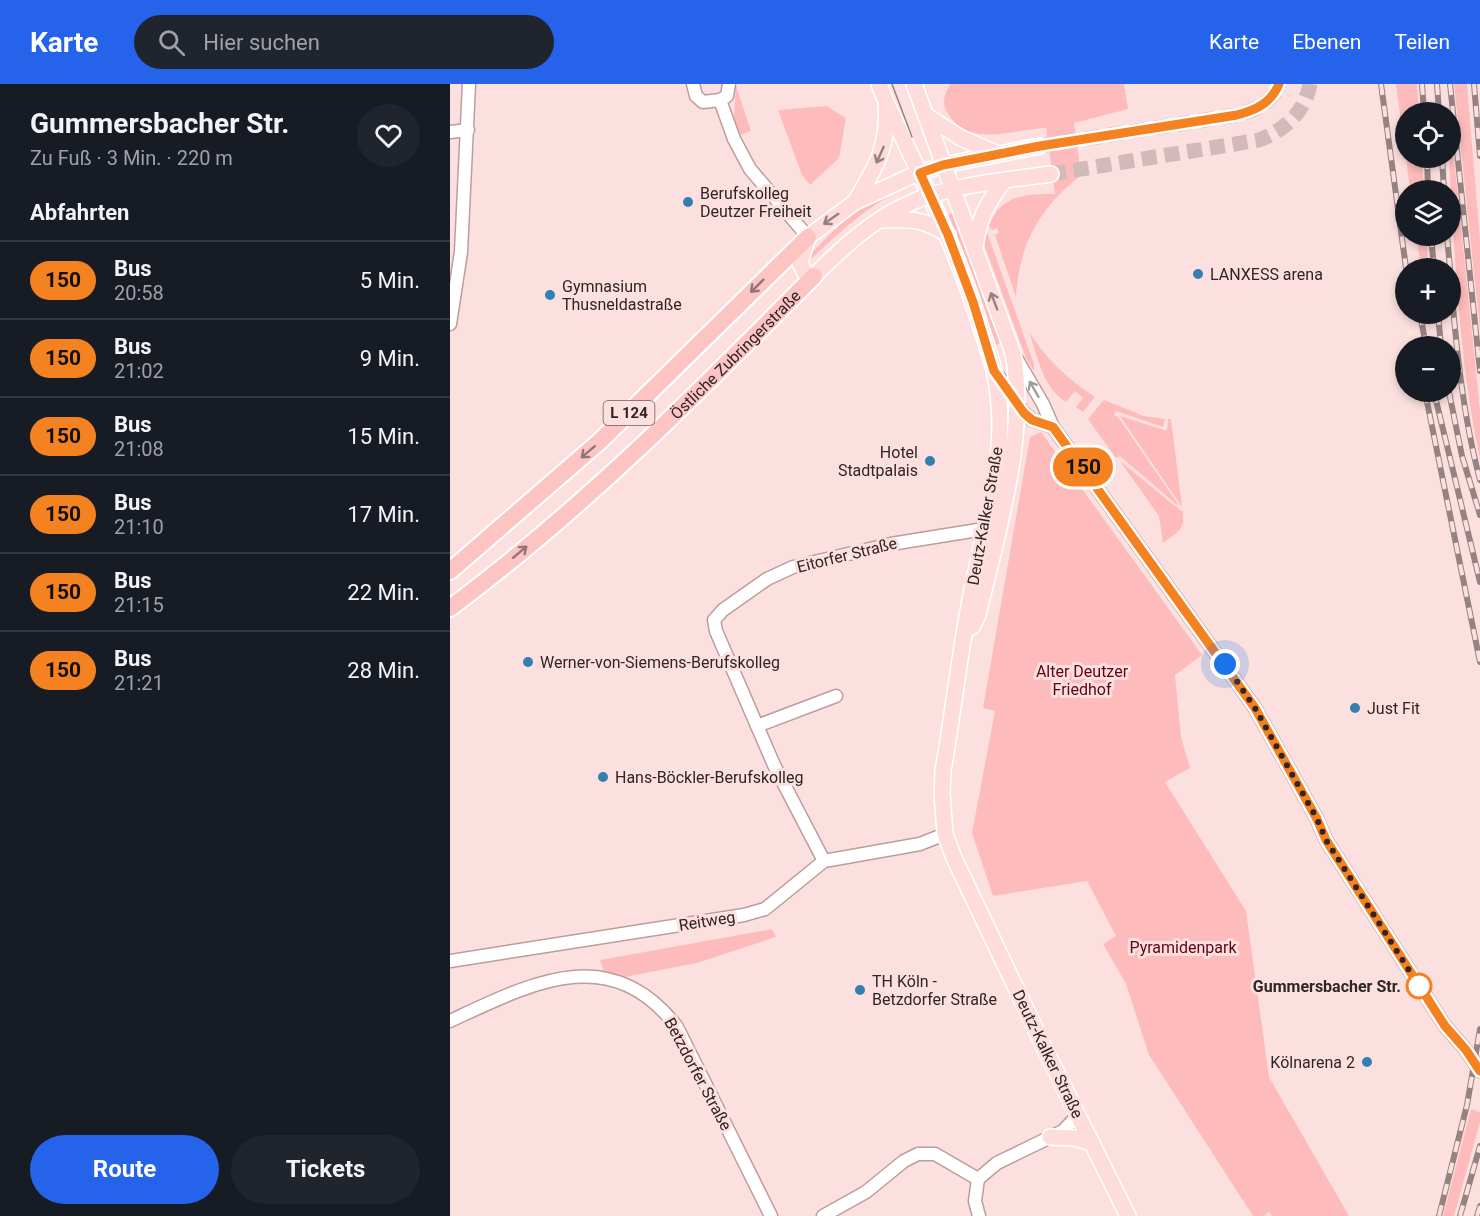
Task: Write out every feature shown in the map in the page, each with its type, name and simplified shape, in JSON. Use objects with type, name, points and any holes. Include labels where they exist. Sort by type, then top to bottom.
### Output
[{"type":"highway","name":"Östliche Zubringerstraße","points":[[450,571],[599,442],[808,237]]},
{"type":"highway","name":"Östliche Zubringerstraße","points":[[450,610],[606,480],[814,276]]},
{"type":"main road","name":"Deutz-Kalker Straße","points":[[879,84],[948,235],[973,302],[994,371],[998,393],[1000,429],[997,465],[969,603],[944,771],[942,793],[945,834],[992,939],[1128,1216]]},
{"type":"main road","name":"Deutz-Kalker Straße","points":[[914,84],[1013,353],[1016,370],[1017,426],[1000,523],[978,615],[963,646]]},
{"type":"main road","name":"Östliche Zubringerstraße","points":[[855,202],[883,149],[887,124],[886,102]]},
{"type":"main road","points":[[927,116],[961,138],[999,154]]},
{"type":"main road","name":"Östliche Zubringerstraße","points":[[808,237],[855,202],[920,173],[943,165],[1040,146]]},
{"type":"main road","name":"Östliche Zubringerstraße","points":[[814,276],[853,239],[908,204],[952,190],[1051,174]]},
{"type":"main road","points":[[975,250],[983,212],[1003,182]]},
{"type":"main road","points":[[881,220],[924,221],[948,235]]},
{"type":"main road","points":[[808,237],[801,263],[805,273],[814,276]]},
{"type":"main road","points":[[1050,1137],[1075,1138],[1092,1143]]},
{"type":"street","points":[[450,324],[468,130],[469,84]]},
{"type":"street","points":[[693,84],[696,96],[703,102],[720,100],[729,93],[729,84]]},
{"type":"street","points":[[720,100],[734,139],[750,170],[808,237]]},
{"type":"street","points":[[450,132],[468,130]]},
{"type":"street","points":[[1013,353],[1043,404],[1053,427],[1255,708],[1317,819],[1326,840],[1445,1026],[1466,1050],[1480,1071]]},
{"type":"street","points":[[994,371],[1032,420],[1053,427]]},
{"type":"street","name":"Eitorfer Straße","points":[[824,861],[774,765],[716,631],[714,620],[723,610],[767,579],[793,567],[891,544],[984,530],[1000,523]]},
{"type":"street","points":[[757,726],[836,696]]},
{"type":"street","name":"Reitweg","points":[[450,961],[744,915],[765,909],[824,861],[920,844],[945,834]]},
{"type":"street","name":"Betzdorfer Straße","points":[[450,1021],[498,998],[564,977],[585,975],[629,985],[650,998],[676,1027],[771,1216]]},
{"type":"street","points":[[979,1216],[975,1201],[978,1179],[998,1163],[1063,1131],[1079,1114]]},
{"type":"street","points":[[823,1216],[874,1186],[904,1161],[918,1154],[935,1154],[978,1179]]},
{"type":"green space","points":[[950,84],[1124,84],[1128,109],[1074,123],[1081,175],[1054,200],[1034,228],[1022,260],[1016,297],[995,235],[999,232],[997,228],[992,230],[989,226],[1000,208],[1015,198],[1055,194],[1046,128],[983,134],[960,127],[951,118],[944,105]]},
{"type":"green space","points":[[1396,84],[1417,84],[1418,102],[1398,102]]},
{"type":"green space","points":[[1454,84],[1467,84],[1480,240],[1480,330],[1461,150],[1461,102],[1456,102]]},
{"type":"green space","points":[[736,86],[751,131],[738,136],[734,117]]},
{"type":"green space","points":[[826,106],[846,118],[839,158],[810,185],[802,175],[778,110]]},
{"type":"green space","points":[[1407,168],[1423,168],[1423,180],[1409,180]]},
{"type":"green space","points":[[1450,168],[1455,168],[1456,180],[1450,180]]},
{"type":"green space","points":[[904,185],[905,187],[854,221],[808,262],[806,261],[806,258],[862,206]]},
{"type":"green space","points":[[954,212],[1002,342],[996,345],[947,215]]},
{"type":"green space","points":[[1461,226],[1480,411],[1480,460],[1463,347],[1461,258],[1455,258],[1454,246],[1461,246]]},
{"type":"green space","points":[[983,228],[988,235],[1034,364],[1034,371],[1026,358],[983,241]]},
{"type":"green space","points":[[1418,246],[1427,246],[1428,258],[1419,258]]},
{"type":"green space","points":[[1029,332],[1059,368],[1095,397],[1083,412],[1076,407],[1083,398],[1075,391],[1066,402],[1051,388],[1042,371]]},
{"type":"green space","points":[[1104,400],[1144,416],[1165,419],[1163,427],[1116,411],[1114,415],[1118,417],[1177,505],[1120,456],[1116,458],[1088,419]]},
{"type":"green space","points":[[1120,416],[1164,430],[1167,430],[1168,419],[1171,419],[1182,507]]},
{"type":"green space","points":[[1041,432],[1202,655],[1175,675],[1181,737],[1190,768],[1165,782],[1246,911],[1269,1077],[1349,1216],[1272,1216],[1269,1212],[1264,1216],[1253,1216],[1149,1055],[1126,984],[1103,944],[1116,936],[1087,881],[993,896],[972,833],[995,711],[983,708],[1030,437]]},
{"type":"green space","points":[[1120,461],[1183,511],[1182,527],[1163,543],[1159,516]]},
{"type":"green space","points":[[772,929],[776,937],[697,963],[624,977],[604,972],[600,960]]},
{"type":"green space","points":[[1471,1109],[1480,1112],[1480,1122],[1454,1216],[1443,1216]]},
{"type":"tunnel","points":[[1040,146],[1237,115],[1262,105],[1272,96],[1279,84]]},
{"type":"tunnel","points":[[1051,174],[1259,140],[1277,131],[1292,119],[1304,103],[1310,84]]},
{"type":"tram line","points":[[892,84],[912,137]]},
{"type":"railway","points":[[1381,84],[1405,258]]},
{"type":"railway","points":[[1422,84],[1423,102]]},
{"type":"railway","points":[[1437,84],[1438,102]]},
{"type":"railway","points":[[1450,84],[1480,371]]},
{"type":"railway","points":[[1474,84],[1480,156]]},
{"type":"railway","points":[[1427,168],[1428,180]]},
{"type":"railway","points":[[1443,168],[1443,180]]},
{"type":"railway","points":[[1432,246],[1433,258]]},
{"type":"railway","points":[[1448,246],[1449,258]]},
{"type":"railway","points":[[1422,324],[1424,336]]},
{"type":"railway","points":[[1439,324],[1440,336]]},
{"type":"railway","points":[[1454,324],[1464,404],[1480,480]]},
{"type":"railway","points":[[1427,402],[1480,662]]},
{"type":"railway","points":[[1436,402],[1480,582]]},
{"type":"railway","points":[[1451,402],[1462,456],[1480,515]]},
{"type":"railway","points":[[1439,1216],[1467,1105],[1480,1029]]},
{"type":"railway","points":[[1460,1216],[1480,1146]]},
{"type":"railway","points":[[1477,1216],[1480,1206]]},
{"type":"bus line","name":"150","points":[[1279,84],[1264,104],[1253,111],[1237,115],[1040,146],[943,165],[920,173],[948,235],[973,302],[994,371],[1024,413],[1032,420],[1053,427],[1255,708],[1317,819],[1326,840],[1445,1026],[1466,1050],[1480,1071]]},
{"type":"place","name":"Berufskolleg Deutzer Freiheit","points":[[688,202]]},
{"type":"place","name":"LANXESS arena","points":[[1198,274]]},
{"type":"place","name":"Gymnasium Thusneldastraße","points":[[550,295]]},
{"type":"place","name":"Hotel Stadtpalais","points":[[930,461]]},
{"type":"place","name":"Werner-von-Siemens-Berufskolleg","points":[[528,662]]},
{"type":"place","name":"Just Fit","points":[[1355,708]]},
{"type":"place","name":"Hans-Böckler-Berufskolleg","points":[[603,777]]},
{"type":"place","name":"Gummersbacher Str.","points":[[1419,986]]},
{"type":"place","name":"TH Köln - Betzdorfer Straße","points":[[860,990]]},
{"type":"place","name":"Kölnarena 2","points":[[1367,1062]]},
{"type":"route","points":[[1225,664],[1255,708],[1317,819],[1326,840],[1421,989],[1419,986]]},
{"type":"park label","name":"Alter Deutzer Friedhof","points":[[1082,680]]},
{"type":"park label","name":"Pyramidenpark","points":[[1183,947]]}]
